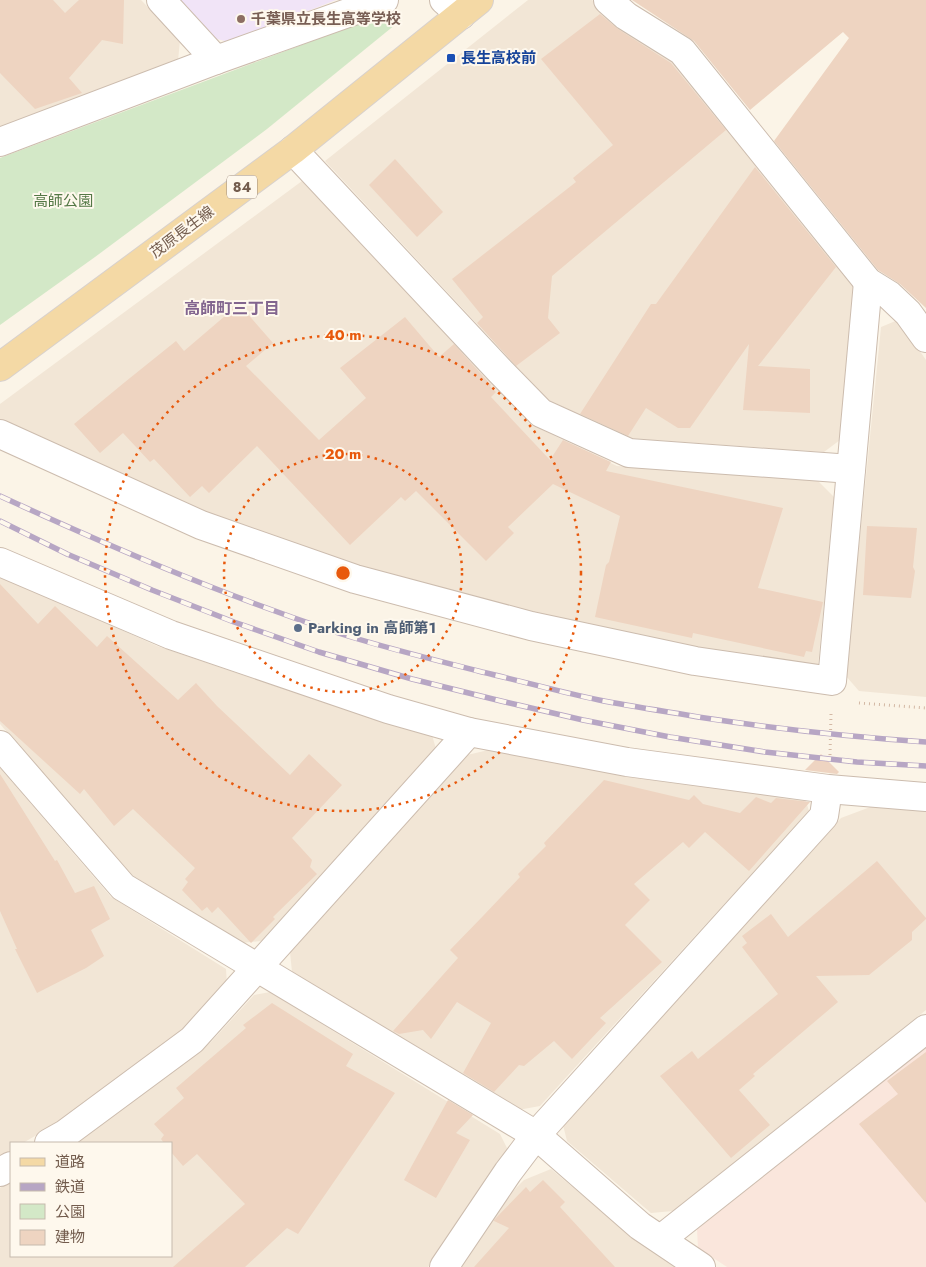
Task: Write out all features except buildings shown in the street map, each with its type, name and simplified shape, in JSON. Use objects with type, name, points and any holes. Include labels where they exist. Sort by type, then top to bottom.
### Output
[{"type":"main road","name":"茂原長生線","points":[[0,367],[294,150],[461,5]]},
{"type":"street","points":[[161,0],[216,60]]},
{"type":"street","points":[[0,142],[216,60],[384,0]]},
{"type":"street","points":[[608,0],[626,16],[682,51],[868,282],[889,295],[908,312],[926,338]]},
{"type":"street","points":[[294,150],[541,413],[629,453],[851,469]]},
{"type":"street","points":[[0,434],[201,525],[355,579],[531,626],[695,661],[832,681],[868,282]]},
{"type":"street","points":[[0,562],[171,635],[388,709],[469,732],[628,762],[828,788],[926,797]]},
{"type":"street","points":[[50,1142],[73,1128],[192,1040],[469,732]]},
{"type":"street","points":[[0,746],[123,888],[536,1135],[640,1226],[701,1267]]},
{"type":"street","points":[[444,1267],[508,1172],[536,1135],[824,816],[828,788]]},
{"type":"street","points":[[661,1240],[926,1030]]},
{"type":"path","points":[[828,788],[832,681]]},
{"type":"shaded area","points":[[0,0],[141,0],[180,40],[178,61],[0,128]]},
{"type":"shaded area","name":"千葉県立長生高等学校","points":[[178,0],[336,0],[229,42],[213,38]]},
{"type":"shaded area","points":[[528,0],[592,0],[618,24],[670,58],[695,84],[854,283],[840,440],[824,452],[625,438],[547,399],[325,161]]},
{"type":"shaded area","points":[[302,181],[530,424],[617,466],[818,481],[834,497],[818,666],[680,647],[605,632],[354,567],[240,528],[0,421],[0,404]]},
{"type":"shaded area","points":[[898,320],[926,360],[926,697],[859,691],[846,676],[881,327]]},
{"type":"shaded area","points":[[0,575],[157,646],[382,722],[432,735],[436,749],[261,941],[241,943],[129,873],[0,724]]},
{"type":"shaded area","points":[[493,749],[805,798],[809,811],[540,1106],[518,1110],[292,972],[290,952],[467,755]]},
{"type":"shaded area","points":[[0,768],[111,897],[226,969],[227,985],[171,1042],[67,1117],[25,1142],[10,1142],[10,1151],[0,1157]]},
{"type":"shaded area","points":[[873,806],[926,810],[926,1010],[673,1211],[651,1213],[567,1141],[563,1125],[841,818]]},
{"type":"shaded area","points":[[270,992],[500,1134],[508,1150],[428,1267],[0,1267],[0,1188],[10,1181],[10,1257],[172,1257],[172,1142],[71,1142],[211,1042],[254,995]]},
{"type":"shaded area","points":[[926,1047],[926,1267],[727,1267],[698,1248],[697,1229]]},
{"type":"shaded area","points":[[551,1169],[637,1241],[676,1267],[458,1267],[503,1201],[524,1180]]},
{"type":"green space","name":"高師公園","points":[[387,13],[397,14],[401,20],[267,129],[0,325],[0,158]]},
{"type":"railway","points":[[0,496],[123,551],[247,601],[332,631],[407,653],[570,694],[625,705],[787,729],[926,742]]},
{"type":"railway","points":[[0,521],[67,554],[234,622],[319,652],[412,679],[583,720],[670,737],[765,752],[857,762],[926,766]]},
{"type":"place","name":"千葉県立長生高等学校","points":[[241,19]]},
{"type":"place","name":"長生高校前","points":[[451,58]]},
{"type":"place","name":"Parking in 高師第1","points":[[298,628]]},
{"type":"district","name":"高師町三丁目","points":[[232,308]]}]
